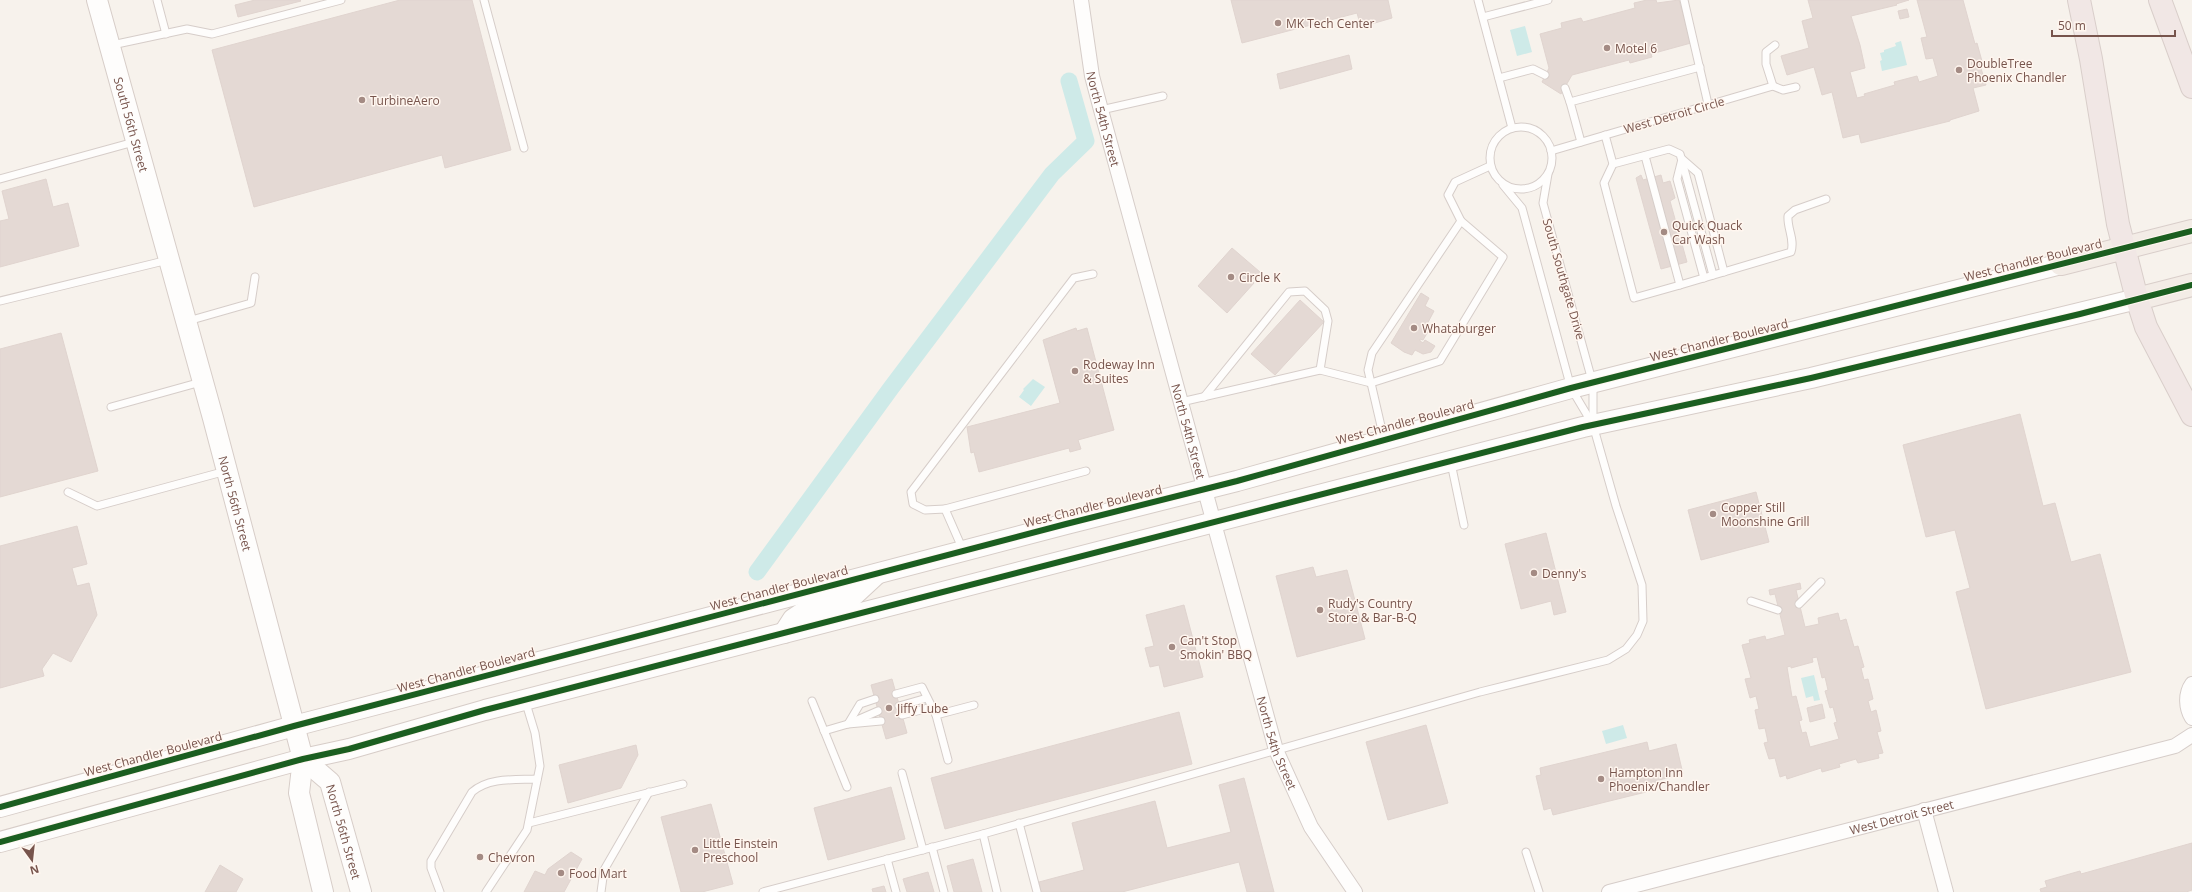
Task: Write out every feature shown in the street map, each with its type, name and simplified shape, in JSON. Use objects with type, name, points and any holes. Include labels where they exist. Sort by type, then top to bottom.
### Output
[{"type":"highway","points":[[2079,0],[2091,59],[2118,224],[2137,299],[2146,328],[2192,415]]},
{"type":"highway","points":[[2160,0],[2192,87]]},
{"type":"main road","name":"South 56th Street","points":[[98,0],[168,254]]},
{"type":"main road","name":"West Chandler Boulevard","points":[[0,807],[294,726],[1204,489],[1571,388],[1593,384],[2192,231]]},
{"type":"main road","name":"North 56th Street","points":[[168,254],[303,758],[299,793],[323,892]]},
{"type":"main road","points":[[0,842],[303,758],[349,749],[525,700],[1213,521],[1593,425],[1811,378],[2192,285]]},
{"type":"main road","points":[[784,633],[793,619],[802,613],[850,599],[878,573]]},
{"type":"main road","name":"North 56th Street","points":[[303,758],[330,782],[361,892]]},
{"type":"street","name":"North 54th Street","points":[[1081,0],[1092,76],[1276,750],[1311,827],[1355,892]]},
{"type":"street","points":[[2192,684],[2187,697],[2188,707],[2192,718]]},
{"type":"street","name":"West Detroit Street","points":[[1609,892],[2175,746],[2192,735]]},
{"type":"street","points":[[1924,810],[1946,892]]},
{"type":"lane","points":[[158,0],[166,34]]},
{"type":"lane","points":[[110,45],[187,29],[212,34],[341,0]]},
{"type":"lane","points":[[484,0],[524,148]]},
{"type":"lane","points":[[1478,0],[1512,128]]},
{"type":"lane","points":[[1482,17],[1548,0]]},
{"type":"lane","points":[[1684,0],[1708,104]]},
{"type":"lane","points":[[1773,86],[1766,64],[1766,52],[1775,45]]},
{"type":"lane","points":[[1570,102],[1700,67]]},
{"type":"lane","points":[[1499,78],[1533,69],[1546,75]]},
{"type":"lane","name":"West Detroit Circle","points":[[1551,151],[1773,86],[1783,90],[1796,87]]},
{"type":"lane","points":[[1565,88],[1582,142]]},
{"type":"lane","points":[[1101,110],[1163,96]]},
{"type":"lane","points":[[1181,402],[1320,370],[1371,383],[1440,361],[1503,257],[1461,221],[1448,194],[1455,182],[1490,166],[1491,147],[1495,140],[1512,128],[1521,126],[1537,131],[1544,136],[1551,151]]},
{"type":"lane","points":[[1604,135],[1612,164],[1604,183],[1634,298],[1791,252],[1793,241],[1787,222],[1788,216],[1795,210],[1826,199]]},
{"type":"lane","points":[[0,179],[136,142]]},
{"type":"lane","points":[[1612,164],[1669,149],[1680,154],[1713,275]]},
{"type":"lane","name":"South Southgate Drive","points":[[1551,151],[1552,161],[1543,203],[1593,384],[1593,425]]},
{"type":"lane","points":[[1645,156],[1680,285]]},
{"type":"lane","points":[[1682,159],[1698,173],[1724,272]]},
{"type":"lane","points":[[1682,159],[1677,179],[1704,278]]},
{"type":"lane","name":"South Southgate Drive","points":[[1490,166],[1494,176],[1504,185],[1522,208],[1571,388],[1593,425]]},
{"type":"lane","points":[[1504,185],[1515,189],[1528,188],[1537,185],[1548,174]]},
{"type":"lane","points":[[1384,439],[1368,370],[1372,353],[1461,221]]},
{"type":"lane","points":[[0,301],[168,254]]},
{"type":"lane","points":[[1086,471],[945,509],[925,510],[913,504],[911,492],[1074,278],[1093,274]]},
{"type":"lane","points":[[186,321],[250,303],[255,277]]},
{"type":"lane","points":[[1204,397],[1289,292],[1305,291],[1325,310],[1328,321],[1320,370]]},
{"type":"lane","points":[[111,406],[203,382]]},
{"type":"lane","points":[[763,892],[983,834],[1480,692],[1608,660],[1626,649],[1637,635],[1643,621],[1642,585],[1616,506],[1593,425]]},
{"type":"lane","points":[[1451,461],[1464,525]]},
{"type":"lane","points":[[68,492],[97,506],[226,471]]},
{"type":"lane","points":[[945,509],[963,551]]},
{"type":"lane","points":[[1799,604],[1822,582]]},
{"type":"lane","points":[[1751,601],[1778,610]]},
{"type":"lane","points":[[896,694],[922,687],[936,715],[948,760]]},
{"type":"lane","points":[[899,706],[928,698]]},
{"type":"lane","points":[[848,724],[860,704],[875,699]]},
{"type":"lane","points":[[486,892],[527,830],[540,766],[535,733],[525,700]]},
{"type":"lane","points":[[812,701],[847,787]]},
{"type":"lane","points":[[936,715],[974,705]]},
{"type":"lane","points":[[902,715],[932,707]]},
{"type":"lane","points":[[824,731],[848,724],[878,711]]},
{"type":"lane","points":[[848,724],[881,721]]},
{"type":"lane","points":[[902,773],[923,850]]},
{"type":"lane","points":[[440,892],[431,868],[431,861],[472,792],[479,787],[494,782],[537,779]]},
{"type":"lane","points":[[528,823],[683,784]]},
{"type":"lane","points":[[601,892],[604,870],[649,792]]},
{"type":"lane","points":[[1019,823],[1037,892]]},
{"type":"lane","points":[[983,834],[997,892]]},
{"type":"lane","points":[[932,847],[944,892]]},
{"type":"lane","points":[[1526,852],[1539,892]]},
{"type":"lane","points":[[887,859],[896,892]]},
{"type":"water","points":[[1525,26],[1532,52],[1517,56],[1510,30]]},
{"type":"water","points":[[1901,41],[1907,65],[1882,71],[1880,61],[1882,60],[1880,53],[1896,46],[1895,43]]},
{"type":"water","points":[[1033,379],[1045,387],[1031,406],[1019,397],[1024,390],[1023,389]]},
{"type":"water","points":[[1814,675],[1820,700],[1814,701],[1813,696],[1806,698],[1801,678]]},
{"type":"water","points":[[1623,725],[1627,738],[1606,744],[1602,731]]},
{"type":"building","points":[[255,0],[301,1],[238,17],[235,5]]},
{"type":"building","name":"TurbineAero","points":[[400,0],[472,0],[511,150],[445,168],[442,155],[254,207],[212,50]]},
{"type":"building","name":"MK Tech Center","points":[[1231,0],[1388,0],[1392,18],[1361,27],[1357,13],[1242,43]]},
{"type":"building","name":"Motel 6","points":[[1647,0],[1656,0],[1657,3],[1679,0],[1691,43],[1651,54],[1652,57],[1630,63],[1629,60],[1572,75],[1561,94],[1542,82],[1549,68],[1540,34],[1562,28],[1561,23],[1581,18],[1583,22],[1635,8],[1634,3]]},
{"type":"building","name":"DoubleTree Phoenix Chandler","points":[[1808,0],[1909,0],[1896,4],[1897,5],[1851,16],[1865,68],[1850,72],[1857,98],[1865,96],[1864,94],[1895,85],[1894,82],[1917,76],[1919,82],[1938,76],[1933,58],[1926,59],[1921,38],[1927,37],[1917,0],[1963,0],[1975,44],[1977,43],[1983,65],[1980,65],[1986,85],[1973,88],[1979,111],[1950,121],[1861,143],[1859,134],[1843,138],[1832,92],[1822,95],[1814,67],[1787,75],[1781,56],[1809,48],[1802,21],[1813,18]]},
{"type":"building","points":[[1907,9],[1909,17],[1900,19],[1898,11]]},
{"type":"building","points":[[1349,55],[1352,69],[1280,89],[1277,74]]},
{"type":"building","name":"Quick Quack Car Wash","points":[[1641,175],[1643,180],[1661,175],[1663,183],[1670,181],[1675,198],[1670,201],[1687,262],[1661,269],[1636,178]]},
{"type":"building","points":[[46,179],[53,207],[68,203],[79,246],[0,267],[0,221],[9,219],[2,191]]},
{"type":"building","name":"Circle K","points":[[1232,248],[1260,272],[1251,281],[1254,283],[1227,313],[1198,286]]},
{"type":"building","points":[[1421,293],[1429,298],[1425,306],[1434,311],[1425,328],[1429,330],[1423,340],[1420,339],[1420,341],[1423,343],[1425,340],[1435,346],[1431,352],[1423,354],[1415,350],[1412,355],[1404,352],[1391,343]]},
{"type":"building","name":"Circle K","points":[[1300,300],[1324,322],[1275,375],[1251,354]]},
{"type":"building","name":"Rodeway Inn & Suites","points":[[1076,328],[1077,331],[1087,328],[1114,430],[1078,440],[1081,449],[1070,452],[1069,448],[979,472],[974,452],[971,453],[967,427],[1060,403],[1043,340]]},
{"type":"building","points":[[61,333],[98,471],[0,497],[0,349]]},
{"type":"building","points":[[2020,414],[2043,506],[2055,503],[2071,562],[2100,554],[2131,672],[1986,709],[1956,592],[1970,588],[1955,530],[1926,537],[1903,445]]},
{"type":"building","points":[[1756,492],[1769,542],[1701,560],[1688,510]]},
{"type":"building","points":[[77,526],[87,564],[72,568],[77,586],[89,583],[97,615],[71,662],[53,653],[42,669],[44,676],[0,688],[0,546]]},
{"type":"building","name":"Denny's","points":[[1546,533],[1566,612],[1554,615],[1551,601],[1521,609],[1505,544]]},
{"type":"building","points":[[1313,567],[1316,577],[1347,570],[1365,639],[1297,657],[1276,576]]},
{"type":"building","points":[[1800,583],[1801,589],[1796,590],[1805,627],[1819,624],[1818,618],[1838,613],[1840,621],[1846,619],[1854,647],[1858,646],[1864,667],[1861,668],[1864,680],[1868,679],[1873,699],[1868,701],[1871,712],[1876,710],[1881,731],[1877,732],[1883,753],[1878,754],[1879,758],[1858,763],[1856,759],[1839,764],[1840,767],[1822,772],[1821,768],[1787,779],[1786,775],[1780,777],[1775,758],[1769,759],[1764,743],[1768,742],[1765,728],[1759,729],[1755,710],[1759,709],[1756,696],[1750,698],[1745,679],[1751,678],[1742,645],[1750,643],[1749,640],[1765,636],[1766,640],[1785,635],[1775,594],[1770,595],[1769,590]],"holes":[[[1817,657],[1822,678],[1825,677],[1828,690],[1825,691],[1830,708],[1833,707],[1837,722],[1834,723],[1839,739],[1810,747],[1806,732],[1802,733],[1799,721],[1802,720],[1796,696],[1792,697],[1787,667],[1791,666],[1791,668],[1813,662],[1812,658]]]},
{"type":"building","name":"Can't Stop Smokin' BBQ","points":[[1184,605],[1203,677],[1164,687],[1159,665],[1150,667],[1145,648],[1154,646],[1146,615]]},
{"type":"building","name":"Jiffy Lube","points":[[892,679],[907,733],[886,739],[871,685]]},
{"type":"building","points":[[1822,704],[1825,718],[1810,722],[1807,708]]},
{"type":"building","points":[[1179,712],[1192,764],[945,829],[931,778]]},
{"type":"building","points":[[1426,725],[1448,803],[1388,820],[1366,742]]},
{"type":"building","name":"Hampton Inn Phoenix/Chandler","points":[[1647,742],[1649,751],[1676,744],[1683,774],[1655,781],[1656,785],[1645,787],[1646,792],[1553,815],[1551,808],[1544,810],[1536,776],[1541,775],[1540,768]]},
{"type":"building","points":[[636,745],[638,755],[621,788],[568,803],[559,765]]},
{"type":"building","points":[[1244,778],[1274,892],[1247,892],[1239,862],[1122,892],[1041,892],[1039,882],[1084,870],[1072,823],[1155,801],[1167,848],[1231,832],[1219,785]]},
{"type":"building","points":[[891,787],[905,839],[828,860],[814,808]]},
{"type":"building","points":[[711,804],[733,884],[702,892],[681,892],[661,817]]},
{"type":"building","points":[[2192,843],[2192,890],[2186,892],[2041,892],[2040,889],[2047,887],[2045,881],[2080,871],[2081,874]]},
{"type":"building","name":"Food Mart","points":[[571,852],[582,859],[564,892],[524,892],[535,871],[545,875],[548,869]]},
{"type":"building","points":[[973,859],[982,892],[954,892],[947,866]]},
{"type":"building","points":[[220,865],[243,879],[236,892],[205,892]]},
{"type":"building","points":[[928,872],[934,892],[907,892],[903,879]]},
{"type":"building","points":[[884,886],[886,892],[873,892],[872,889]]},
{"type":"waterway","points":[[757,572],[891,388],[1052,174],[1086,141],[1069,81]]},
{"type":"cycle path","points":[[0,807],[294,726],[1066,524],[1237,481],[1571,388],[2192,231]]},
{"type":"cycle path","points":[[0,842],[303,759],[349,749],[485,710],[1583,427],[1811,378],[2080,314],[2192,285]]},
{"type":"place","name":"MK Tech Center","points":[[1278,23]]},
{"type":"place","name":"Motel 6","points":[[1607,48]]},
{"type":"place","name":"DoubleTree Phoenix Chandler","points":[[1959,70]]},
{"type":"place","name":"TurbineAero","points":[[362,100]]},
{"type":"place","name":"Quick Quack Car Wash","points":[[1664,232]]},
{"type":"place","name":"Circle K","points":[[1231,277]]},
{"type":"place","name":"Whataburger","points":[[1414,328]]},
{"type":"place","name":"Rodeway Inn & Suites","points":[[1075,371]]},
{"type":"place","name":"Copper Still Moonshine Grill","points":[[1713,514]]},
{"type":"place","name":"Denny's","points":[[1534,573]]},
{"type":"place","name":"Rudy's Country Store & Bar-B-Q","points":[[1320,610]]},
{"type":"place","name":"Can't Stop Smokin' BBQ","points":[[1172,647]]},
{"type":"place","name":"Jiffy Lube","points":[[889,708]]},
{"type":"place","name":"Hampton Inn Phoenix/Chandler","points":[[1601,779]]},
{"type":"place","name":"Little Einstein Preschool","points":[[695,850]]},
{"type":"place","name":"Chevron","points":[[480,857]]},
{"type":"place","name":"Food Mart","points":[[561,873]]}]
